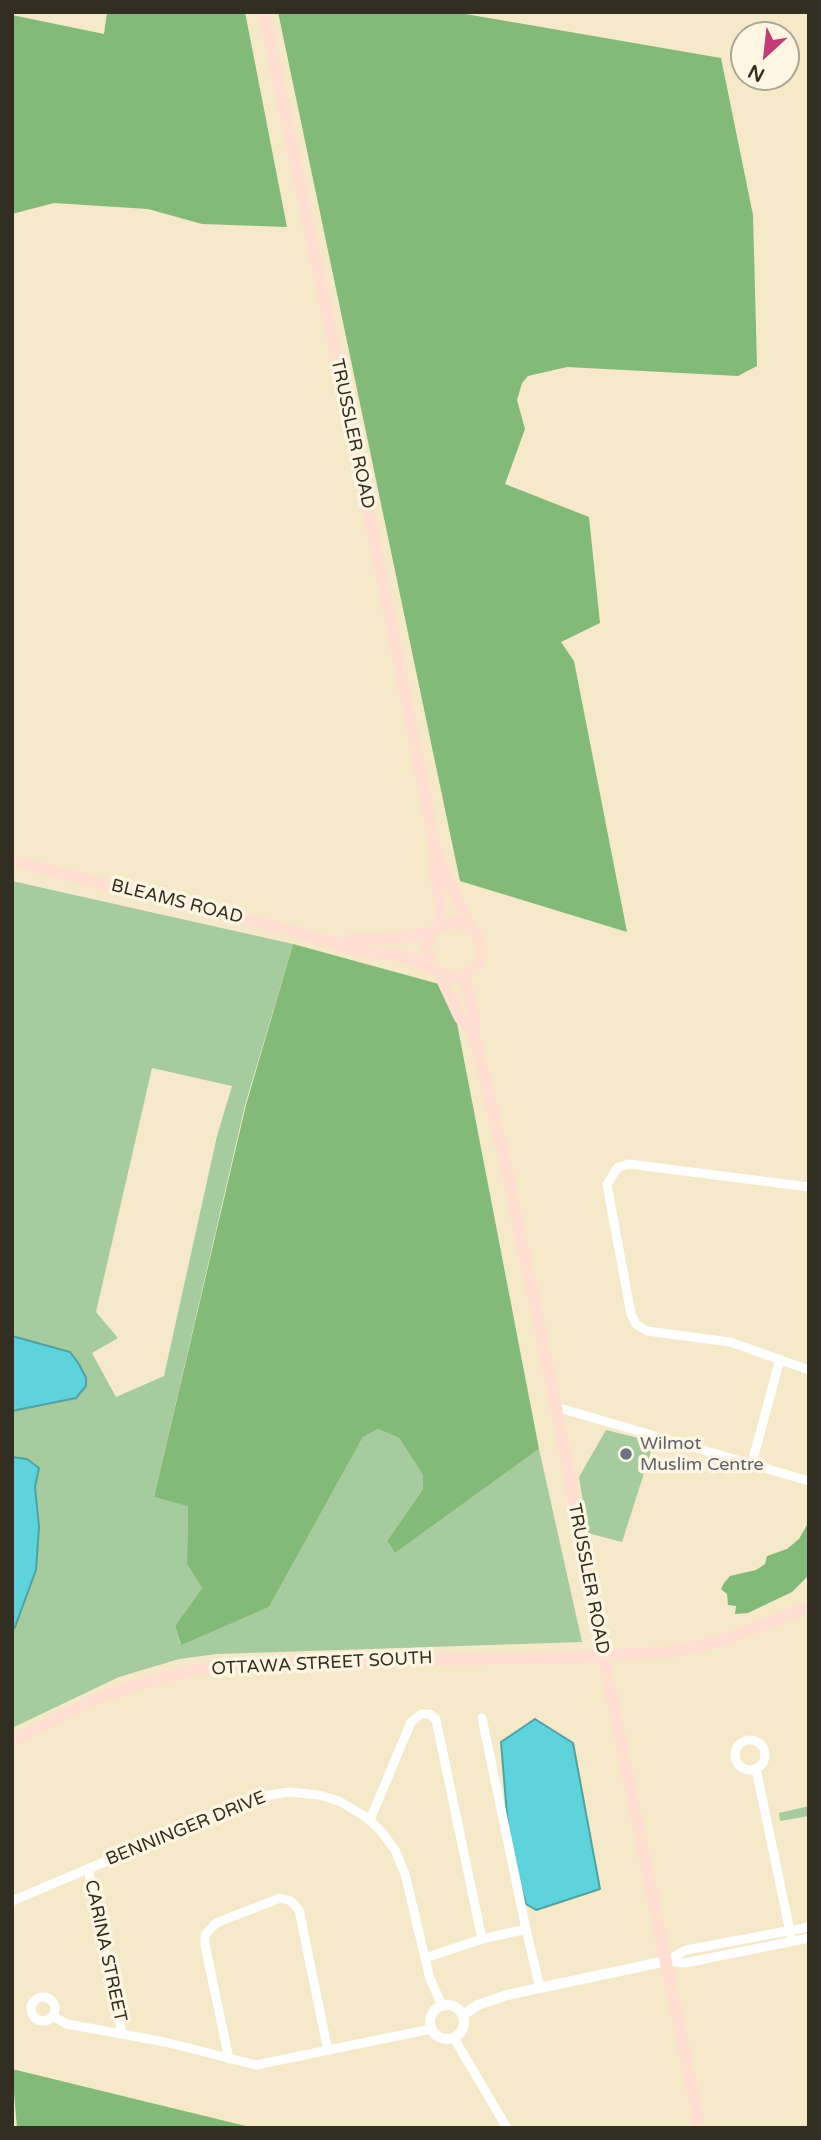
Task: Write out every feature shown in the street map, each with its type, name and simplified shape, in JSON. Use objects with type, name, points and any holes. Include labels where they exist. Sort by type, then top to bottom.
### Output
[{"type":"main road","name":"TRUSSLER ROAD","points":[[264,12],[383,578],[437,856],[472,931]]},
{"type":"main road","name":"TRUSSLER ROAD","points":[[436,930],[440,902],[434,865],[437,856]]},
{"type":"main road","name":"BLEAMS ROAD","points":[[12,861],[356,950],[401,956],[436,970]]},
{"type":"main road","points":[[456,924],[472,931],[480,946],[480,955],[472,970],[456,977],[436,970],[427,950],[436,930],[456,924]]},
{"type":"main road","name":"BLEAMS ROAD","points":[[341,944],[354,939],[384,939],[436,930]]},
{"type":"main road","name":"TRUSSLER ROAD","points":[[436,970],[460,1018],[473,1031]]},
{"type":"main road","name":"TRUSSLER ROAD","points":[[464,975],[474,1016],[473,1031],[505,1161],[556,1407],[603,1655],[699,2128]]},
{"type":"main road","points":[[603,1655],[660,1652],[702,1646],[742,1634],[809,1607]]},
{"type":"main road","name":"OTTAWA STREET SOUTH","points":[[12,1741],[95,1699],[196,1670],[259,1663],[603,1655]]},
{"type":"street","points":[[809,1187],[629,1164],[617,1168],[607,1185],[631,1314],[636,1324],[648,1331],[730,1342],[809,1370]]},
{"type":"street","points":[[752,1463],[780,1359]]},
{"type":"street","points":[[556,1407],[809,1481]]},
{"type":"street","points":[[370,1820],[411,1722],[421,1714],[430,1714],[436,1720],[482,1939]]},
{"type":"street","points":[[482,1718],[540,1988]]},
{"type":"street","points":[[757,1769],[792,1941]]},
{"type":"street","name":"BENNINGER DRIVE","points":[[12,1901],[249,1801],[279,1793],[309,1793],[348,1806],[370,1820],[387,1839],[402,1866],[430,1979],[442,2005]]},
{"type":"street","name":"CARINA STREET","points":[[88,1868],[122,2034]]},
{"type":"street","points":[[229,2059],[205,1935],[214,1925],[279,1898],[291,1901],[299,1910],[328,2051]]},
{"type":"street","points":[[463,2015],[492,1999],[666,1961],[686,1950],[809,1927]]},
{"type":"street","points":[[425,1958],[482,1939],[526,1929]]},
{"type":"street","points":[[666,1961],[685,1963],[809,1938]]},
{"type":"street","points":[[442,2005],[454,2006],[463,2015],[463,2028],[454,2038],[440,2038],[431,2029],[431,2014],[442,2005]]},
{"type":"street","points":[[52,2017],[67,2024],[262,2064],[431,2029]]},
{"type":"street","points":[[454,2038],[508,2128]]},
{"type":"green space","points":[[107,12],[245,12],[287,227],[202,224],[148,209],[54,203],[12,214],[12,15],[104,34]]},
{"type":"green space","points":[[278,12],[454,12],[721,58],[753,215],[757,366],[738,376],[567,367],[528,376],[522,383],[517,400],[525,429],[505,484],[589,517],[600,623],[561,642],[574,661],[627,932],[460,881]]},
{"type":"green space","points":[[12,881],[293,944],[245,1105],[154,1497],[188,1505],[187,1564],[202,1588],[175,1626],[180,1644],[269,1607],[363,1437],[378,1429],[399,1438],[423,1475],[423,1489],[387,1541],[395,1553],[539,1449],[582,1642],[217,1654],[179,1659],[119,1677],[12,1728],[12,1630],[15,1627],[39,1527],[35,1487],[39,1468],[27,1459],[12,1457],[12,1411],[76,1398],[30,1342],[12,1336]],"holes":[[[152,1068],[232,1086],[217,1136],[164,1376],[116,1397],[92,1353],[118,1338],[96,1312]]]},
{"type":"green space","points":[[293,944],[450,987],[539,1449],[395,1553],[387,1541],[423,1489],[423,1475],[399,1438],[378,1429],[363,1437],[269,1607],[181,1645],[175,1626],[202,1588],[187,1564],[188,1506],[154,1497],[246,1105]]},
{"type":"green space","points":[[606,1430],[654,1442],[622,1542],[588,1533],[579,1477]]},
{"type":"green space","points":[[809,1506],[809,1575],[792,1592],[748,1613],[735,1614],[736,1606],[728,1605],[727,1594],[721,1589],[724,1583],[730,1576],[756,1570],[765,1564],[767,1556],[787,1549],[799,1539],[808,1523]]},
{"type":"green space","points":[[809,1806],[809,1816],[780,1821],[779,1813]]},
{"type":"green space","points":[[12,2069],[254,2128],[17,2128]]},
{"type":"water","points":[[12,1336],[70,1352],[86,1378],[86,1386],[76,1398],[12,1411]]},
{"type":"water","points":[[12,1457],[27,1459],[39,1468],[35,1487],[39,1527],[36,1570],[12,1630]]},
{"type":"water","points":[[535,1719],[573,1743],[600,1889],[536,1910],[526,1904],[510,1852],[501,1742]]},
{"type":"place","name":"Wilmot Muslim Centre","points":[[626,1454]]}]
